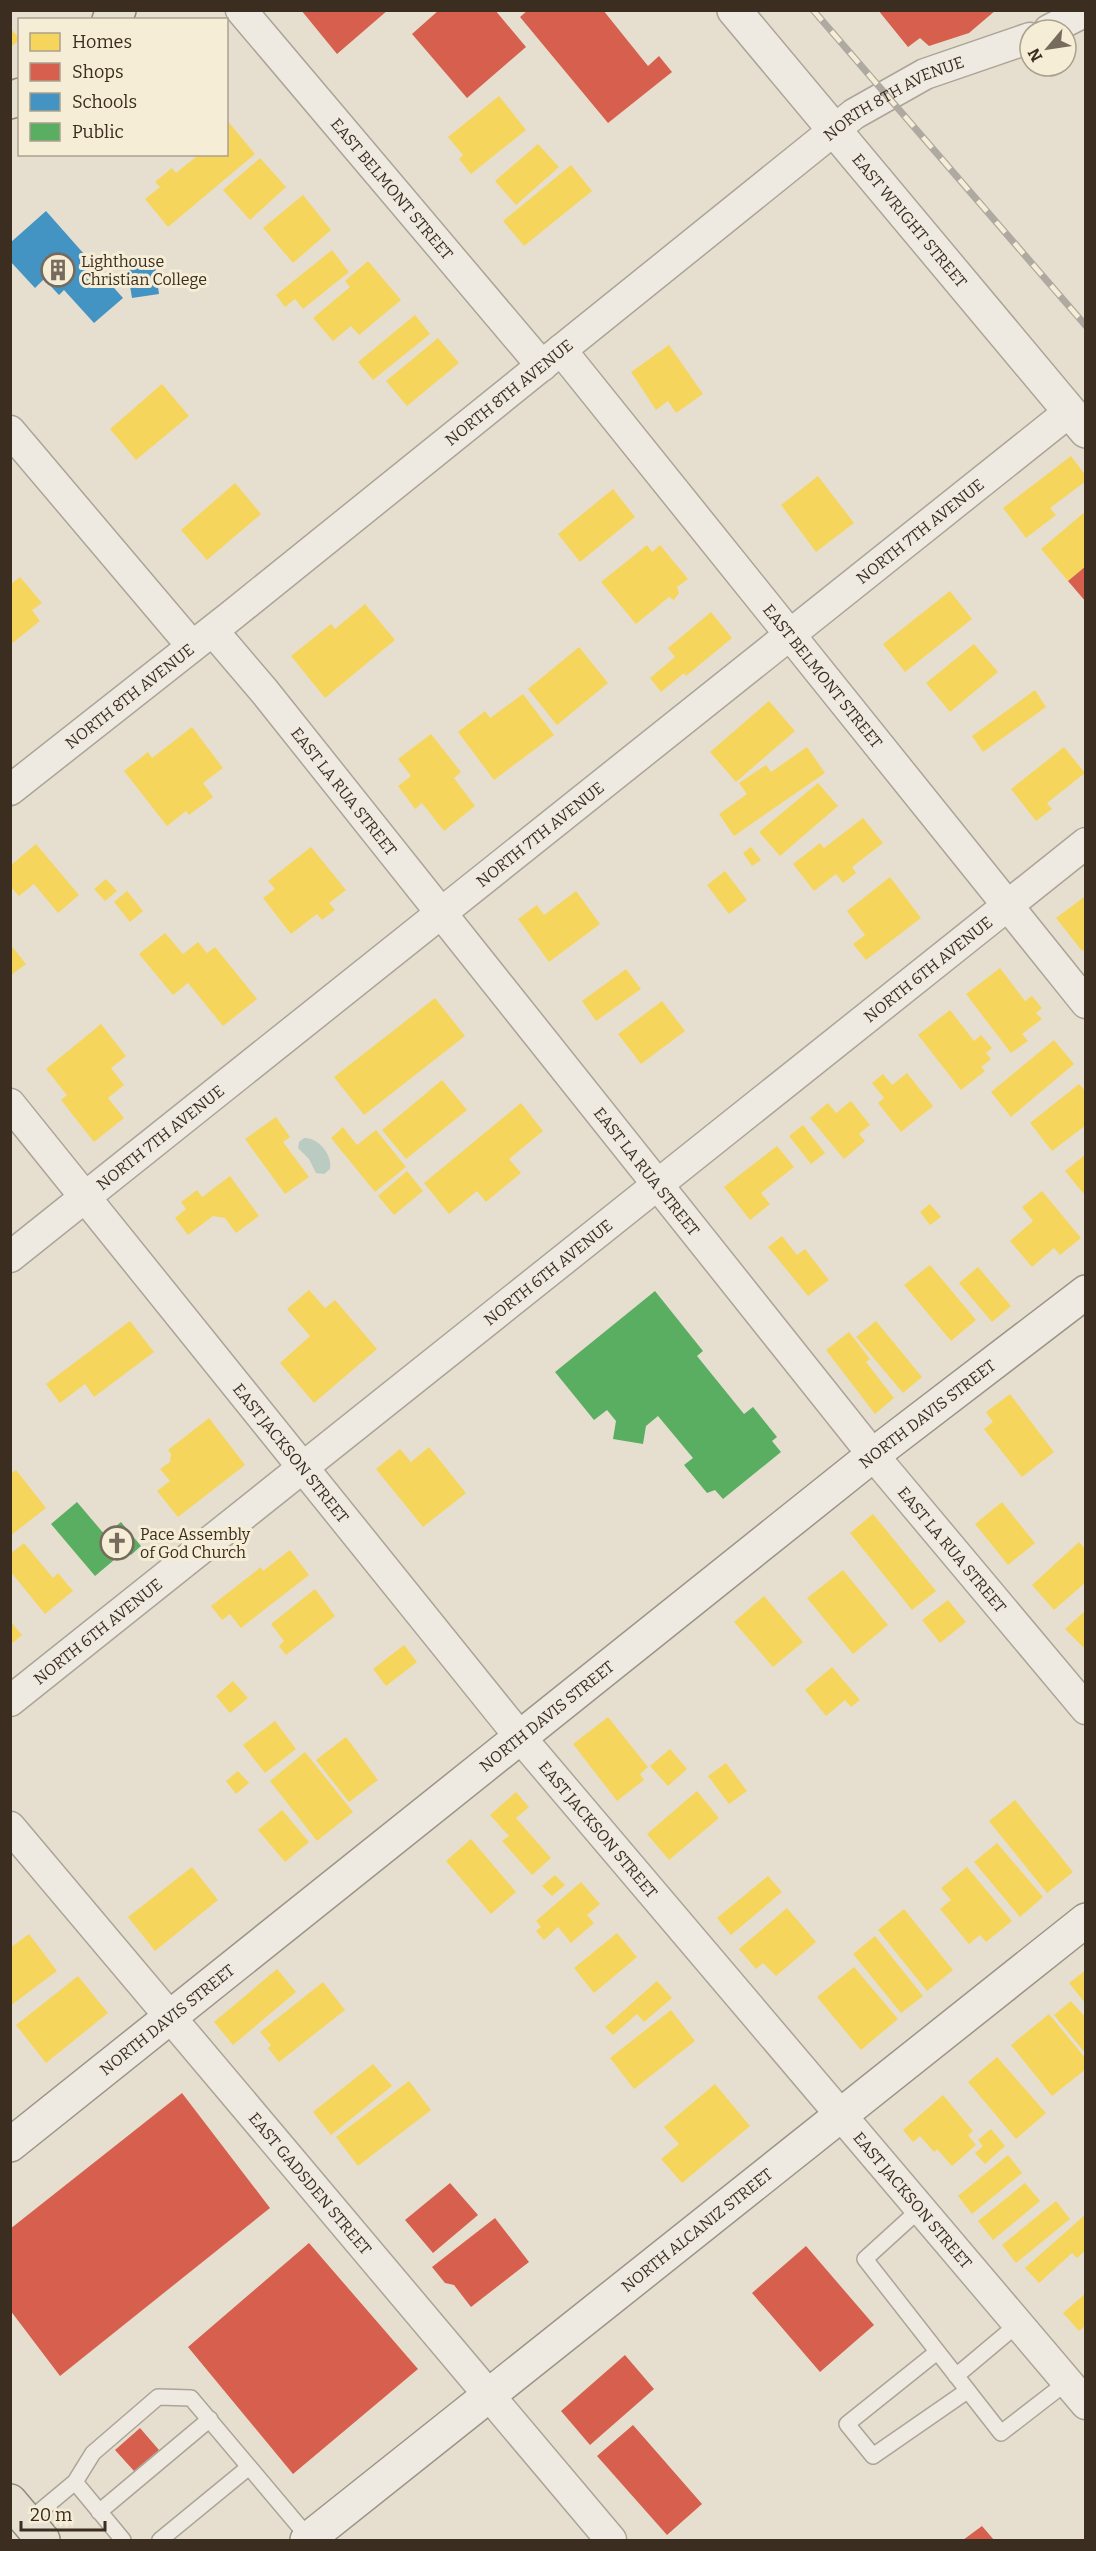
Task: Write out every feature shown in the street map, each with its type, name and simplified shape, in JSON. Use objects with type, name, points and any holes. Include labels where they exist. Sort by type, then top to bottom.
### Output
[{"type":"main road","name":"EAST WRIGHT STREET","points":[[734,10],[1077,422]]},
{"type":"main road","name":"NORTH DAVIS STREET","points":[[10,2145],[873,1455],[1086,1292]]},
{"type":"main road","name":"NORTH ALCANIZ STREET","points":[[308,2540],[1086,1920]]},
{"type":"street","name":"EAST BELMONT STREET","points":[[241,10],[552,358],[790,635],[1086,1003]]},
{"type":"street","points":[[1072,18],[1086,11]]},
{"type":"street","name":"NORTH 8TH AVENUE","points":[[10,790],[854,114],[925,75],[1018,42]]},
{"type":"street","name":"NORTH 7TH AVENUE","points":[[10,1257],[790,635],[1077,422]]},
{"type":"street","name":"EAST LA RUA STREET","points":[[10,430],[202,638],[442,913],[873,1455],[1086,1709]]},
{"type":"street","name":"NORTH 6TH AVENUE","points":[[10,1701],[1086,843]]},
{"type":"street","name":"EAST JACKSON STREET","points":[[10,1104],[520,1737],[1076,2393]]},
{"type":"street","name":"EAST GADSDEN STREET","points":[[10,1827],[611,2541]]},
{"type":"lane","points":[[920,2209],[865,2259],[1001,2433],[1076,2393]]},
{"type":"lane","points":[[956,2376],[1018,2324]]},
{"type":"lane","points":[[937,2352],[847,2424],[873,2456],[967,2391]]},
{"type":"lane","points":[[27,2521],[75,2482],[93,2453],[158,2397],[191,2398],[308,2540]]},
{"type":"lane","points":[[99,2512],[210,2419]]},
{"type":"lane","points":[[160,2541],[249,2467]]},
{"type":"lane","points":[[75,2482],[123,2541]]},
{"type":"shaded area","points":[[304,1138],[314,1140],[327,1153],[330,1169],[324,1174],[316,1173],[309,1159],[298,1148],[299,1142]]},
{"type":"building: Homes","points":[[10,28],[18,37],[18,41],[10,48]]},
{"type":"building: Homes","points":[[499,96],[526,130],[471,174],[459,159],[463,155],[448,137]]},
{"type":"building: Homes","points":[[228,121],[255,154],[168,227],[145,199],[160,187],[155,182],[172,168],[176,173],[197,156],[228,156]]},
{"type":"building: Homes","points":[[538,144],[559,167],[516,205],[495,181]]},
{"type":"building: Homes","points":[[260,158],[286,187],[250,220],[223,190]]},
{"type":"building: Homes","points":[[571,165],[592,191],[524,246],[503,221]]},
{"type":"building: Homes","points":[[303,195],[331,230],[293,263],[263,228]]},
{"type":"building: Homes","points":[[332,250],[349,272],[303,309],[295,299],[285,307],[276,295]]},
{"type":"building: Homes","points":[[368,261],[401,300],[359,335],[351,326],[333,341],[313,318],[350,287],[345,281]]},
{"type":"building: Homes","points":[[415,315],[430,334],[373,380],[358,362]]},
{"type":"building: Homes","points":[[438,338],[459,363],[407,406],[386,381]]},
{"type":"building: Homes","points":[[669,345],[703,394],[676,413],[668,401],[656,410],[631,372]]},
{"type":"building: Homes","points":[[162,384],[189,416],[136,460],[110,429]]},
{"type":"building: Homes","points":[[1071,456],[1086,476],[1086,481],[1050,508],[1056,515],[1026,538],[1003,508]]},
{"type":"building: Homes","points":[[818,476],[854,523],[816,552],[781,505]]},
{"type":"building: Homes","points":[[235,483],[261,514],[207,560],[181,530]]},
{"type":"building: Homes","points":[[613,489],[635,517],[580,562],[558,534]]},
{"type":"building: Homes","points":[[1086,511],[1086,566],[1068,581],[1041,549]]},
{"type":"building: Homes","points":[[647,545],[652,552],[660,545],[688,579],[677,587],[679,593],[674,600],[669,597],[636,624],[601,582]]},
{"type":"building: Homes","points":[[20,577],[42,603],[32,610],[40,621],[10,645],[10,585]]},
{"type":"building: Homes","points":[[950,591],[972,619],[905,672],[883,644]]},
{"type":"building: Homes","points":[[365,604],[395,640],[325,698],[291,656],[331,624],[335,629]]},
{"type":"building: Homes","points":[[711,612],[732,638],[686,676],[684,673],[661,692],[650,678],[675,657],[668,648]]},
{"type":"building: Homes","points":[[974,644],[998,672],[950,712],[926,683]]},
{"type":"building: Homes","points":[[579,647],[608,683],[557,725],[528,689]]},
{"type":"building: Homes","points":[[1035,690],[1046,707],[983,752],[972,736]]},
{"type":"building: Homes","points":[[523,694],[554,735],[494,780],[458,732],[485,711],[490,718]]},
{"type":"building: Homes","points":[[769,701],[795,731],[736,782],[710,752]]},
{"type":"building: Homes","points":[[192,727],[223,768],[203,783],[213,797],[189,815],[186,811],[167,826],[124,771],[148,752],[152,758]]},
{"type":"building: Homes","points":[[431,734],[461,772],[454,778],[475,806],[444,831],[422,803],[415,809],[398,786],[411,776],[398,759]]},
{"type":"building: Homes","points":[[807,747],[825,773],[734,836],[719,814],[747,794],[739,783],[766,765],[771,772]]},
{"type":"building: Homes","points":[[1064,747],[1085,773],[1047,803],[1052,809],[1036,821],[1011,789]]},
{"type":"building: Homes","points":[[818,783],[838,806],[780,856],[759,832]]},
{"type":"building: Homes","points":[[863,818],[883,843],[852,867],[856,873],[843,883],[836,874],[814,891],[793,864],[820,843],[824,848]]},
{"type":"building: Homes","points":[[36,844],[79,895],[58,913],[34,884],[19,896],[10,886],[10,866]]},
{"type":"building: Homes","points":[[311,847],[346,890],[329,903],[335,910],[322,920],[317,914],[291,934],[263,898],[275,889],[268,881]]},
{"type":"building: Homes","points":[[751,847],[761,860],[752,866],[743,853]]},
{"type":"building: Homes","points":[[725,871],[747,900],[729,914],[707,885]]},
{"type":"building: Homes","points":[[890,877],[921,918],[866,960],[853,944],[865,935],[847,911]]},
{"type":"building: Homes","points":[[106,879],[117,891],[105,901],[94,889]]},
{"type":"building: Homes","points":[[127,891],[143,911],[130,922],[114,902]]},
{"type":"building: Homes","points":[[576,891],[600,924],[549,962],[518,919],[537,905],[544,915]]},
{"type":"building: Homes","points":[[1084,897],[1086,948],[1082,951],[1056,918]]},
{"type":"building: Homes","points":[[165,933],[183,954],[198,942],[207,953],[215,947],[257,999],[223,1026],[188,983],[173,995],[139,954]]},
{"type":"building: Homes","points":[[10,944],[26,964],[10,976]]},
{"type":"building: Homes","points":[[1000,968],[1025,1001],[1032,996],[1042,1008],[1036,1013],[1042,1019],[1022,1034],[1028,1041],[1011,1053],[966,994]]},
{"type":"building: Homes","points":[[626,969],[641,989],[596,1021],[582,1001]]},
{"type":"building: Homes","points":[[435,998],[465,1036],[364,1115],[334,1077]]},
{"type":"building: Homes","points":[[662,1001],[685,1031],[641,1064],[618,1034]]},
{"type":"building: Homes","points":[[950,1010],[974,1041],[981,1035],[992,1048],[986,1053],[991,1059],[981,1067],[985,1071],[961,1090],[918,1035]]},
{"type":"building: Homes","points":[[101,1024],[126,1056],[111,1068],[124,1085],[108,1098],[124,1118],[94,1142],[61,1100],[67,1095],[46,1069]]},
{"type":"building: Homes","points":[[1054,1040],[1074,1064],[1011,1117],[991,1092]]},
{"type":"building: Homes","points":[[907,1073],[933,1106],[901,1132],[878,1103],[884,1098],[872,1083],[883,1074],[892,1085]]},
{"type":"building: Homes","points":[[442,1080],[467,1110],[406,1159],[382,1130]]},
{"type":"building: Homes","points":[[1079,1084],[1086,1092],[1086,1125],[1052,1151],[1030,1123]]},
{"type":"building: Homes","points":[[851,1101],[870,1125],[859,1134],[865,1141],[844,1159],[810,1118],[828,1103],[836,1113]]},
{"type":"building: Homes","points":[[521,1103],[543,1131],[509,1159],[521,1173],[486,1202],[477,1191],[449,1214],[424,1183]]},
{"type":"building: Homes","points":[[276,1117],[290,1137],[283,1142],[309,1177],[285,1194],[245,1139]]},
{"type":"building: Homes","points":[[803,1125],[825,1153],[811,1164],[789,1136]]},
{"type":"building: Homes","points":[[343,1127],[357,1145],[376,1130],[406,1167],[375,1192],[331,1138]]},
{"type":"building: Homes","points":[[777,1146],[794,1167],[761,1193],[770,1204],[750,1220],[724,1187]]},
{"type":"building: Homes","points":[[1086,1154],[1086,1191],[1083,1193],[1065,1171]]},
{"type":"building: Homes","points":[[407,1171],[423,1191],[394,1215],[378,1196]]},
{"type":"building: Homes","points":[[230,1176],[259,1216],[236,1233],[225,1218],[213,1216],[188,1235],[175,1218],[186,1209],[181,1202],[197,1190],[202,1197]]},
{"type":"building: Homes","points":[[1042,1191],[1081,1238],[1060,1255],[1054,1248],[1032,1267],[1010,1241],[1033,1221],[1022,1207]]},
{"type":"building: Homes","points":[[930,1204],[941,1217],[930,1225],[920,1212]]},
{"type":"building: Homes","points":[[782,1236],[797,1255],[805,1249],[829,1280],[808,1296],[768,1247]]},
{"type":"building: Homes","points":[[930,1265],[976,1320],[951,1341],[904,1285]]},
{"type":"building: Homes","points":[[978,1267],[1011,1306],[992,1322],[959,1283]]},
{"type":"building: Homes","points":[[309,1290],[325,1308],[335,1300],[377,1349],[314,1403],[280,1363],[310,1336],[287,1309]]},
{"type":"building: Homes","points":[[130,1321],[154,1352],[94,1397],[85,1384],[60,1403],[46,1384]]},
{"type":"building: Homes","points":[[876,1321],[922,1377],[903,1393],[856,1337]]},
{"type":"building: Homes","points":[[849,1332],[870,1359],[866,1362],[894,1398],[875,1414],[826,1350]]},
{"type":"building: Homes","points":[[1010,1394],[1054,1452],[1022,1477],[984,1429],[993,1422],[986,1412]]},
{"type":"building: Homes","points":[[209,1418],[245,1465],[178,1517],[157,1491],[170,1481],[160,1469],[170,1462],[171,1454],[168,1450]]},
{"type":"building: Homes","points":[[429,1447],[466,1493],[423,1527],[376,1469],[400,1449],[411,1462]]},
{"type":"building: Homes","points":[[16,1470],[46,1508],[10,1536],[10,1474]]},
{"type":"building: Homes","points":[[1002,1502],[1035,1543],[1008,1565],[975,1524]]},
{"type":"building: Homes","points":[[873,1514],[936,1591],[912,1610],[850,1533]]},
{"type":"building: Homes","points":[[1079,1542],[1086,1550],[1086,1582],[1054,1610],[1032,1585]]},
{"type":"building: Homes","points":[[24,1543],[53,1578],[58,1573],[73,1591],[45,1614],[10,1571],[10,1554]]},
{"type":"building: Homes","points":[[290,1550],[309,1575],[241,1628],[230,1614],[222,1620],[211,1606],[261,1567],[263,1571]]},
{"type":"building: Homes","points":[[843,1570],[888,1625],[853,1654],[807,1598]]},
{"type":"building: Homes","points":[[315,1589],[335,1616],[286,1655],[279,1646],[284,1641],[271,1624]]},
{"type":"building: Homes","points":[[764,1596],[803,1642],[773,1667],[734,1622]]},
{"type":"building: Homes","points":[[948,1600],[966,1622],[940,1643],[922,1620]]},
{"type":"building: Homes","points":[[1086,1610],[1086,1650],[1065,1629]]},
{"type":"building: Homes","points":[[10,1621],[22,1635],[10,1645]]},
{"type":"building: Homes","points":[[404,1645],[417,1662],[386,1686],[373,1669]]},
{"type":"building: Homes","points":[[832,1667],[860,1700],[851,1707],[845,1700],[826,1716],[805,1690]]},
{"type":"building: Homes","points":[[233,1681],[248,1698],[230,1713],[216,1696]]},
{"type":"building: Homes","points":[[608,1717],[648,1767],[640,1774],[644,1780],[617,1801],[573,1744]]},
{"type":"building: Homes","points":[[275,1721],[296,1749],[265,1773],[243,1745]]},
{"type":"building: Homes","points":[[346,1737],[378,1780],[349,1802],[316,1760]]},
{"type":"building: Homes","points":[[670,1749],[687,1769],[668,1786],[650,1766]]},
{"type":"building: Homes","points":[[305,1752],[353,1812],[317,1841],[270,1781]]},
{"type":"building: Homes","points":[[726,1763],[747,1791],[729,1804],[708,1776]]},
{"type":"building: Homes","points":[[238,1771],[249,1783],[236,1794],[226,1781]]},
{"type":"building: Homes","points":[[697,1791],[719,1818],[669,1860],[647,1834]]},
{"type":"building: Homes","points":[[516,1792],[529,1807],[516,1818],[551,1858],[532,1875],[502,1841],[509,1836],[490,1815]]},
{"type":"building: Homes","points":[[1015,1800],[1073,1872],[1047,1893],[989,1821]]},
{"type":"building: Homes","points":[[282,1810],[309,1842],[285,1862],[258,1830]]},
{"type":"building: Homes","points":[[471,1839],[516,1892],[491,1914],[446,1861]]},
{"type":"building: Homes","points":[[997,1843],[1043,1897],[1020,1917],[974,1862]]},
{"type":"building: Homes","points":[[192,1867],[218,1900],[155,1951],[128,1917]]},
{"type":"building: Homes","points":[[967,1867],[1012,1921],[986,1942],[980,1935],[969,1944],[940,1909],[951,1900],[941,1888]]},
{"type":"building: Homes","points":[[555,1875],[565,1885],[552,1896],[542,1886]]},
{"type":"building: Homes","points":[[768,1876],[782,1892],[731,1935],[717,1918]]},
{"type":"building: Homes","points":[[581,1882],[600,1904],[587,1915],[594,1923],[571,1943],[558,1927],[544,1940],[536,1931],[541,1927],[536,1921]]},
{"type":"building: Homes","points":[[787,1908],[816,1942],[776,1976],[763,1963],[756,1969],[739,1949]]},
{"type":"building: Homes","points":[[904,1909],[953,1970],[927,1991],[878,1930]]},
{"type":"building: Homes","points":[[617,1933],[637,1957],[594,1993],[574,1968]]},
{"type":"building: Homes","points":[[29,1934],[57,1971],[10,2006],[10,1948]]},
{"type":"building: Homes","points":[[875,1936],[923,1996],[901,2013],[853,1954]]},
{"type":"building: Homes","points":[[854,1967],[898,2019],[861,2050],[817,1997]]},
{"type":"building: Homes","points":[[277,1969],[296,1992],[233,2045],[214,2022]]},
{"type":"building: Homes","points":[[1086,1970],[1086,2004],[1069,1983]]},
{"type":"building: Homes","points":[[78,1976],[108,2013],[46,2063],[16,2025]]},
{"type":"building: Homes","points":[[657,1981],[672,1998],[644,2022],[637,2014],[613,2035],[605,2027]]},
{"type":"building: Homes","points":[[323,1982],[345,2010],[279,2062],[268,2048],[271,2045],[260,2032]]},
{"type":"building: Homes","points":[[1071,2001],[1086,2018],[1086,2054],[1054,2015]]},
{"type":"building: Homes","points":[[671,2010],[695,2041],[634,2089],[610,2058]]},
{"type":"building: Homes","points":[[1049,2014],[1086,2059],[1086,2069],[1052,2096],[1011,2045]]},
{"type":"building: Homes","points":[[997,2057],[1046,2113],[1016,2139],[968,2082]]},
{"type":"building: Homes","points":[[373,2064],[392,2086],[331,2135],[313,2112]]},
{"type":"building: Homes","points":[[409,2081],[431,2110],[358,2166],[336,2137]]},
{"type":"building: Homes","points":[[715,2084],[750,2126],[682,2183],[661,2159],[679,2144],[664,2127]]},
{"type":"building: Homes","points":[[943,2095],[973,2131],[968,2135],[976,2145],[952,2166],[937,2149],[934,2152],[920,2136],[913,2142],[903,2130]]},
{"type":"building: Homes","points":[[991,2129],[1005,2146],[985,2164],[975,2153],[983,2146],[978,2140]]},
{"type":"building: Homes","points":[[1008,2155],[1022,2173],[972,2214],[958,2196]]},
{"type":"building: Homes","points":[[1025,2183],[1040,2201],[993,2240],[978,2221]]},
{"type":"building: Homes","points":[[1056,2201],[1070,2219],[1016,2263],[1002,2245]]},
{"type":"building: Homes","points":[[1086,2214],[1086,2250],[1077,2258],[1072,2253],[1039,2283],[1025,2268]]},
{"type":"building: Homes","points":[[1086,2293],[1086,2325],[1079,2331],[1063,2313]]},
{"type":"building: Shops","points":[[301,10],[388,10],[337,54]]},
{"type":"building: Shops","points":[[439,10],[495,10],[526,47],[467,98],[412,34]]},
{"type":"building: Shops","points":[[528,10],[603,10],[648,66],[659,56],[672,72],[608,123],[520,17]]},
{"type":"building: Shops","points":[[878,10],[996,10],[969,33],[929,46],[920,38],[908,47]]},
{"type":"building: Shops","points":[[1086,566],[1086,602],[1068,581]]},
{"type":"building: Shops","points":[[182,2093],[270,2208],[60,2376],[10,2310],[10,2229]]},
{"type":"building: Shops","points":[[450,2183],[478,2215],[433,2253],[405,2220]]},
{"type":"building: Shops","points":[[495,2218],[529,2262],[471,2307],[454,2285],[445,2283],[432,2267]]},
{"type":"building: Shops","points":[[309,2243],[418,2369],[293,2474],[188,2347]]},
{"type":"building: Shops","points":[[806,2246],[874,2325],[820,2372],[752,2293]]},
{"type":"building: Shops","points":[[625,2355],[654,2389],[590,2445],[561,2411]]},
{"type":"building: Shops","points":[[633,2425],[702,2504],[667,2535],[597,2456]]},
{"type":"building: Shops","points":[[140,2428],[159,2450],[134,2471],[115,2450]]},
{"type":"building: Shops","points":[[982,2526],[994,2540],[963,2540]]},
{"type":"building: Schools","name":"Lighthouse Christian College","points":[[46,211],[123,298],[94,323],[64,290],[59,295],[44,279],[35,288],[10,261],[10,243]]},
{"type":"building: Schools","points":[[154,258],[159,294],[132,298],[126,262]]},
{"type":"building: Public","points":[[655,1291],[703,1351],[697,1356],[744,1414],[753,1407],[777,1437],[772,1441],[781,1452],[723,1499],[715,1490],[707,1493],[684,1465],[693,1458],[658,1416],[646,1426],[643,1444],[613,1439],[616,1421],[607,1410],[594,1420],[555,1372]]},
{"type":"building: Public","points":[[77,1502],[105,1535],[121,1522],[141,1546],[131,1555],[126,1550],[95,1576],[51,1524]]},
{"type":"railway","points":[[813,10],[1086,326]]},
{"type":"place","name":"Lighthouse Christian College","points":[[58,270]]},
{"type":"place","name":"Pace Assembly of God Church","points":[[117,1543]]}]
